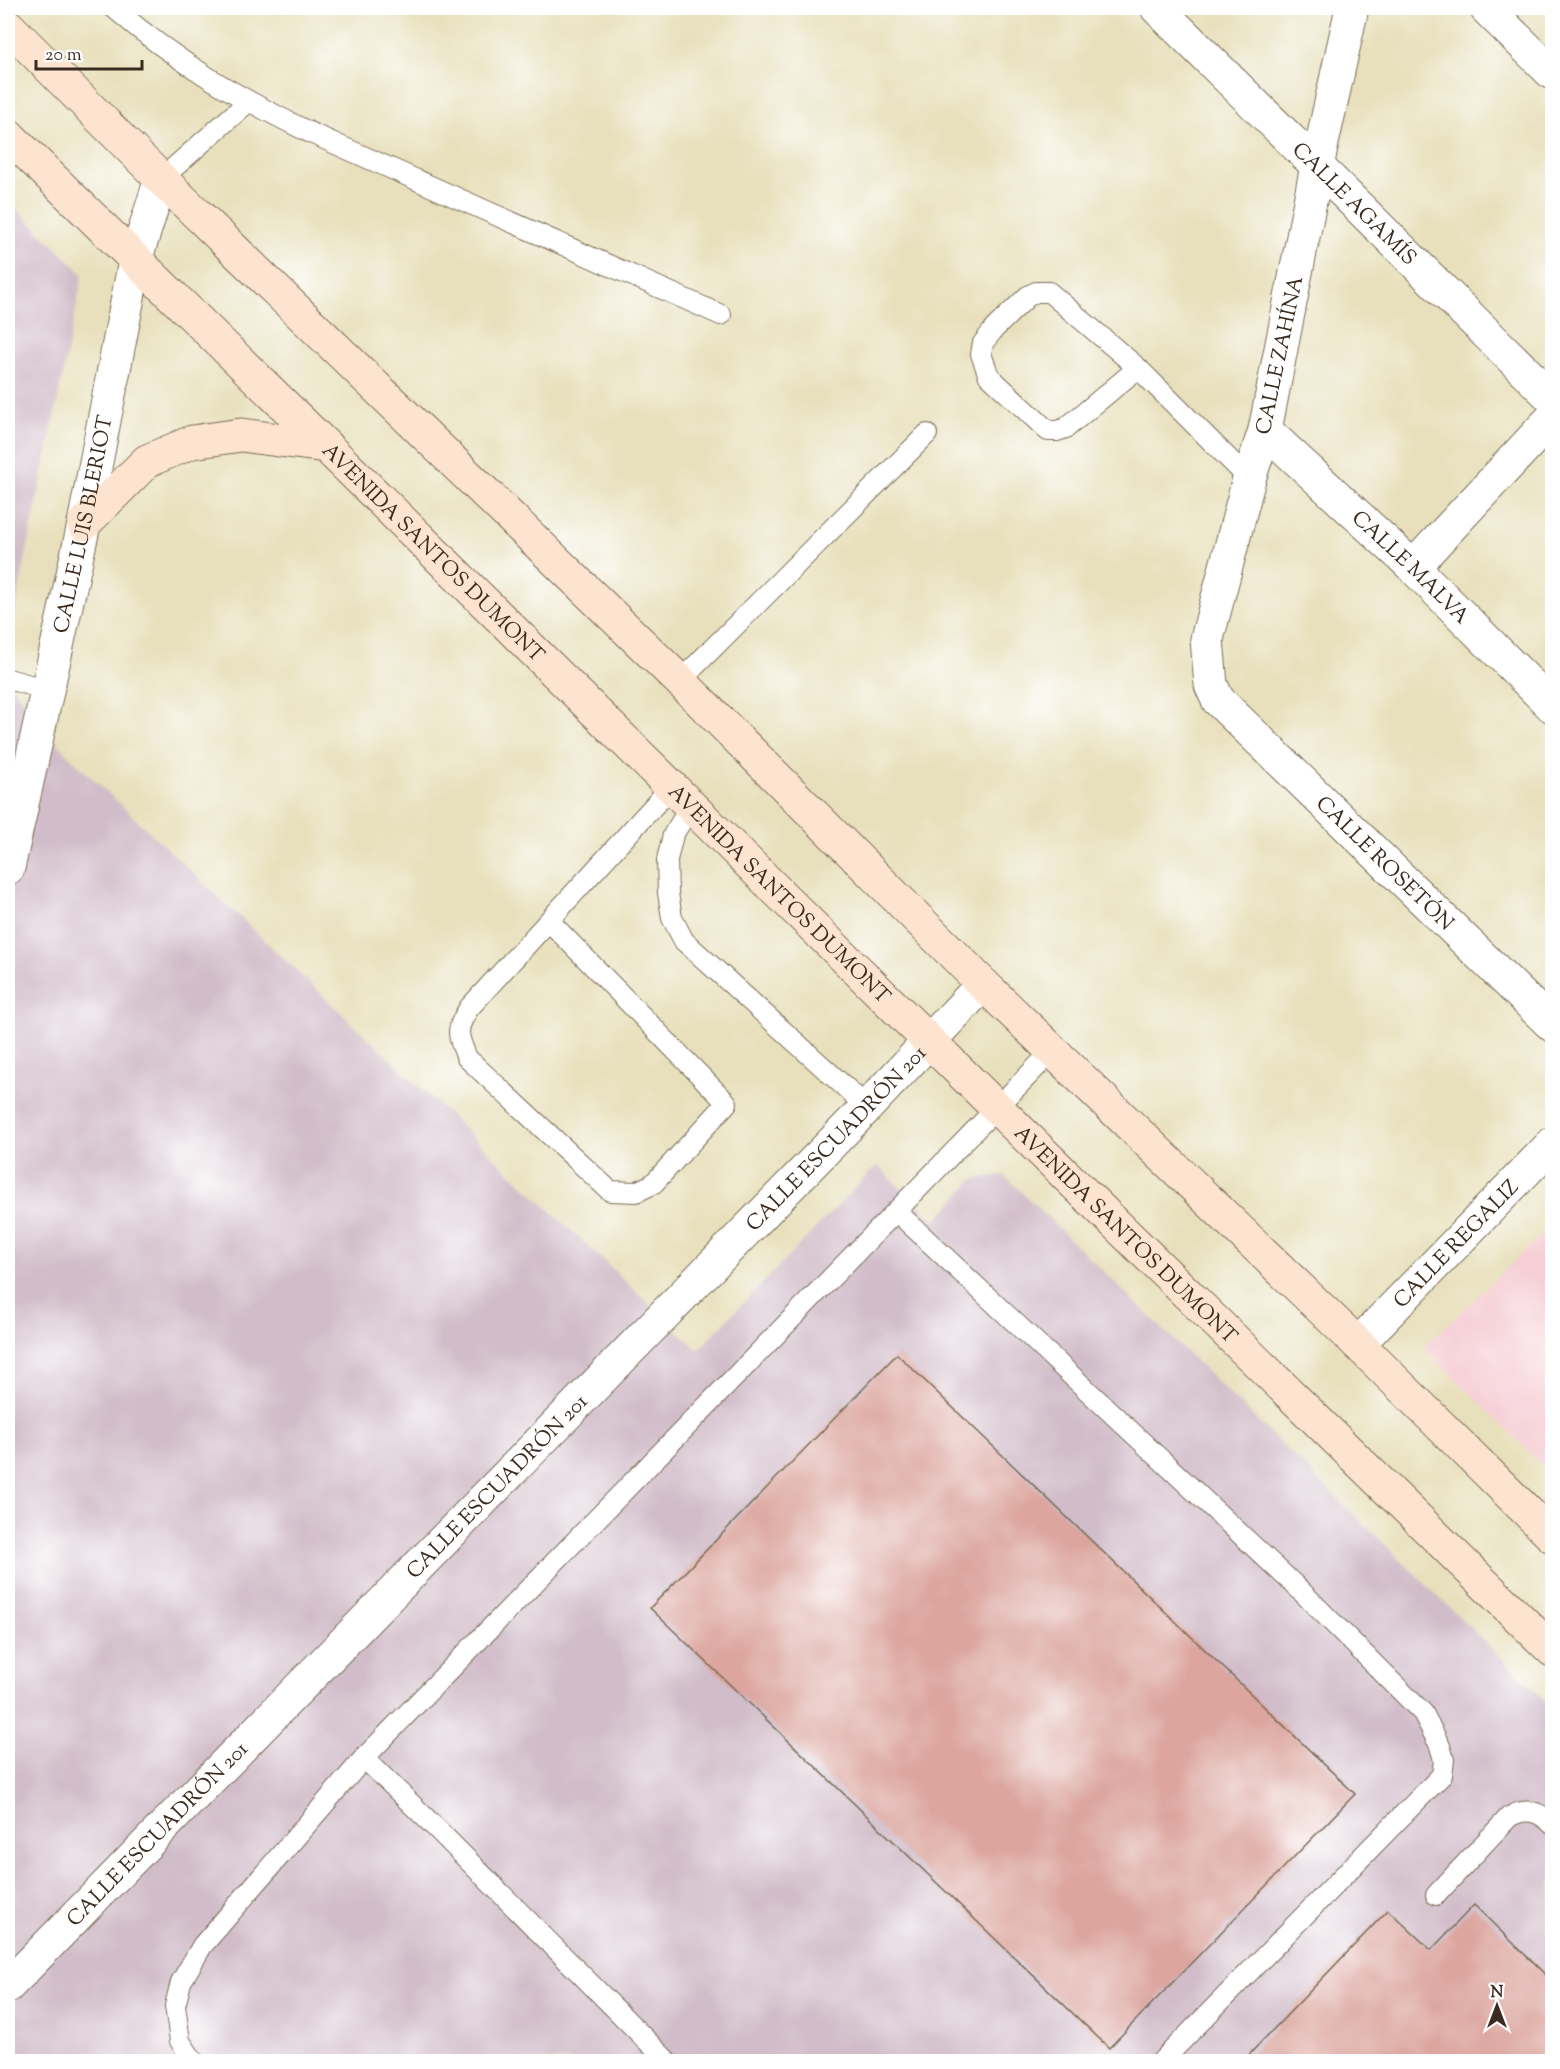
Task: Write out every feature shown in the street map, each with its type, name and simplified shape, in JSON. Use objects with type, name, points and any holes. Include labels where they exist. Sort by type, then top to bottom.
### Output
[{"type":"main road","points":[[8,26],[161,179],[680,681],[983,984],[1358,1344],[1552,1536]]},
{"type":"main road","name":"AVENIDA SANTOS DUMONT","points":[[8,135],[996,1108],[1552,1650]]},
{"type":"main road","points":[[84,524],[147,461],[192,442],[241,435],[326,446]]},
{"type":"street","name":"CALLE AGAMÍS","points":[[1157,8],[1552,398]]},
{"type":"street","name":"CALLE ZAHÍNA","points":[[1218,700],[1211,685],[1207,639],[1249,479],[1265,430],[1317,166],[1352,8]]},
{"type":"street","points":[[1486,8],[1552,73]]},
{"type":"street","name":"CALLE LUIS BLERIOT","points":[[8,868],[84,524],[135,261],[161,179]]},
{"type":"street","points":[[1413,567],[1552,418]]},
{"type":"street","name":"CALLE MALVA","points":[[1265,430],[1413,567],[1552,706]]},
{"type":"street","name":"CALLE ROSETÓN","points":[[1218,700],[1552,1025]]},
{"type":"street","name":"CALLE ESCUADRÓN 201","points":[[8,1986],[867,1107],[983,984]]},
{"type":"street","name":"CALLE REGALIZ","points":[[1358,1344],[1552,1144]]},
{"type":"lane","points":[[114,8],[145,34],[197,71],[248,102],[311,133],[721,315]]},
{"type":"lane","points":[[161,179],[248,102]]},
{"type":"lane","points":[[1137,369],[1066,428],[1048,431],[989,376],[981,354],[983,343],[994,328],[1028,296],[1036,292],[1049,292],[1137,369],[1249,479]]},
{"type":"lane","points":[[680,681],[927,434]]},
{"type":"lane","points":[[8,679],[48,690]]},
{"type":"lane","points":[[549,921],[727,1103],[653,1184],[636,1192],[610,1191],[467,1058],[459,1039],[459,1024],[469,1008],[549,921],[681,797]]},
{"type":"lane","points":[[681,797],[667,860],[668,893],[672,918],[684,941],[867,1107]]},
{"type":"lane","points":[[194,2061],[180,2041],[175,2006],[181,1982],[202,1946],[364,1758],[1053,1050]]},
{"type":"lane","points":[[896,1211],[1300,1590],[1423,1713],[1440,1746],[1444,1760],[1442,1775],[1161,2061]]},
{"type":"lane","points":[[364,1758],[437,1828],[668,2061]]},
{"type":"lane","points":[[1436,1895],[1509,1817],[1528,1810],[1538,1813],[1552,1824]]},
{"type":"shaded area","points":[[8,201],[83,274],[8,645]]},
{"type":"shaded area","points":[[8,682],[68,755],[698,1350],[877,1165],[935,1221],[974,1179],[1004,1175],[1552,1707],[1552,2061],[8,2061]]},
{"type":"shaded area","points":[[1552,1225],[1552,1475],[1424,1347]]},
{"type":"building","points":[[897,1354],[1355,1794],[1109,2048],[650,1608]]},
{"type":"building","points":[[1474,1905],[1552,1981],[1552,2062],[1242,2062],[1388,1910],[1431,1950]]}]
